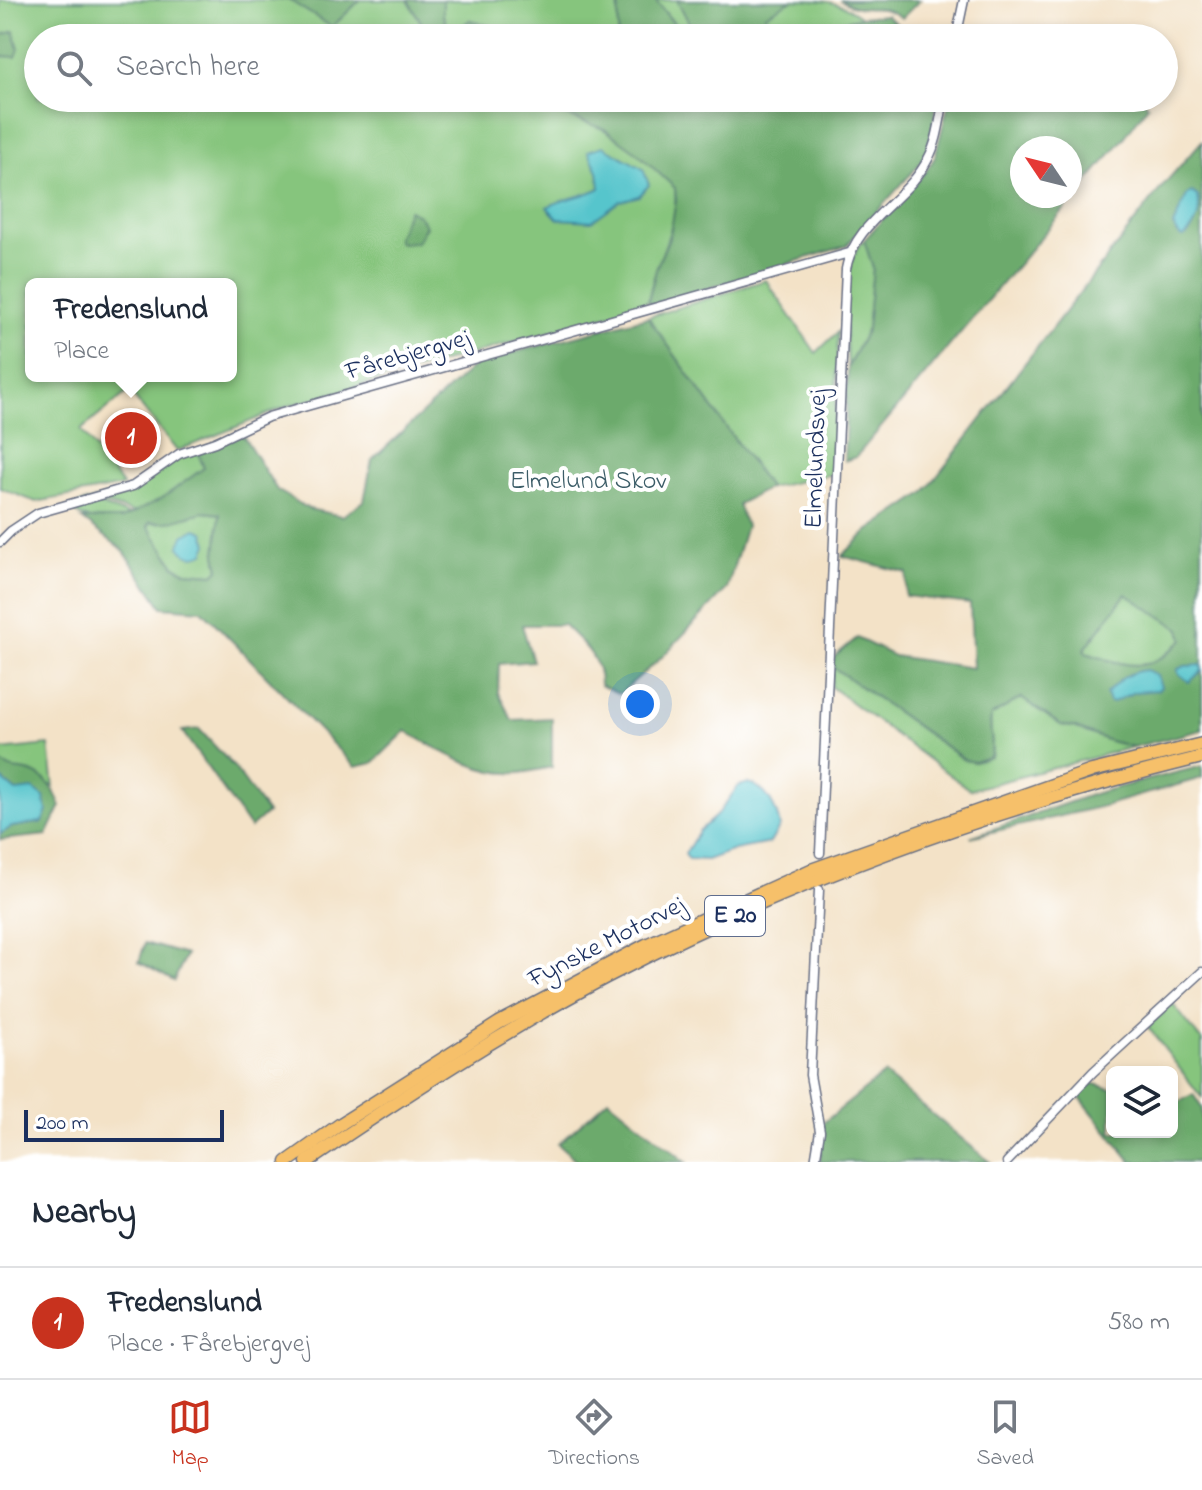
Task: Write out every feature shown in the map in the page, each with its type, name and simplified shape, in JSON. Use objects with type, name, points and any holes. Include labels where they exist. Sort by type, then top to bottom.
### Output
[{"type":"highway","name":"Fynske Motorvej","points":[[287,1162],[342,1123],[499,1023],[646,945],[811,870],[1092,771],[1202,744]]},
{"type":"highway","name":"Fynske Motorvej","points":[[307,1162],[500,1036],[606,978],[722,921],[875,858],[1097,782],[1202,757]]},
{"type":"street","points":[[959,24],[964,0]]},
{"type":"street","points":[[849,253],[858,237],[920,172],[929,158],[940,112]]},
{"type":"street","name":"Fårebjergvej","points":[[0,542],[38,513],[133,486],[179,454],[215,442],[268,417],[849,253]]},
{"type":"street","name":"Elmelundsvej","points":[[820,853],[843,319],[849,253]]},
{"type":"street","points":[[815,1162],[820,1131],[810,1075],[819,890]]},
{"type":"street","points":[[1007,1162],[1093,1072],[1202,972]]},
{"type":"green space","points":[[0,0],[289,0],[327,24],[24,24],[24,112],[561,112],[613,134],[641,155],[675,188],[670,231],[648,301],[634,308],[288,406],[177,451],[129,391],[81,430],[123,486],[36,502],[0,488]]},
{"type":"green space","points":[[289,0],[360,0],[335,24],[327,24]]},
{"type":"green space","points":[[360,0],[408,0],[422,24],[335,24]]},
{"type":"green space","points":[[408,0],[443,0],[446,24],[422,24]]},
{"type":"green space","points":[[443,0],[619,0],[618,24],[480,24],[470,20],[465,24],[446,24]]},
{"type":"green space","points":[[619,0],[655,0],[674,24],[618,24]]},
{"type":"green space","points":[[655,0],[677,0],[690,24],[674,24]]},
{"type":"green space","points":[[677,0],[792,0],[765,15],[771,24],[690,24]]},
{"type":"green space","points":[[792,0],[838,4],[861,17],[835,24],[771,24],[765,15]]},
{"type":"green space","points":[[840,0],[920,0],[902,18],[886,10],[859,7]]},
{"type":"green space","points":[[886,15],[897,24],[834,24]]},
{"type":"green space","points":[[14,31],[19,49],[16,57],[0,56],[0,36]]},
{"type":"green space","points":[[555,112],[935,112],[928,148],[919,165],[846,246],[653,305],[648,301],[657,266],[670,235],[675,188],[635,151],[604,129]]},
{"type":"green space","points":[[946,112],[1143,112],[1082,188],[1082,136],[1010,136],[1010,208],[1065,208],[856,457],[844,461],[848,367],[867,329],[873,268],[864,240],[926,171],[935,157]]},
{"type":"green space","points":[[1202,141],[1202,730],[1133,747],[1061,725],[1021,698],[991,716],[990,757],[974,762],[965,760],[833,667],[834,657],[857,638],[894,656],[973,668],[970,604],[905,596],[907,573],[842,556],[868,531],[924,493],[1165,183]],"holes":[[[1126,594],[1180,629],[1183,639],[1171,651],[1148,664],[1114,662],[1084,650]]]},
{"type":"green space","points":[[408,210],[419,215],[426,226],[417,242],[399,243],[397,239]]},
{"type":"green space","points":[[864,240],[873,268],[867,329],[848,367],[845,319],[848,281],[856,250]]},
{"type":"green space","points":[[766,280],[816,353],[838,332],[833,474],[769,488],[648,317]]},
{"type":"green space","name":"Elmelund Skov","points":[[648,317],[769,488],[738,504],[746,526],[727,589],[662,657],[619,694],[600,685],[594,658],[564,625],[522,625],[533,661],[499,664],[498,693],[512,720],[552,718],[552,767],[520,773],[490,771],[461,761],[406,731],[373,763],[355,767],[202,610],[162,607],[123,550],[82,519],[122,519],[161,499],[204,468],[197,450],[241,432],[277,490],[309,509],[342,516],[364,501],[372,460],[478,362]],"holes":[[[203,512],[220,514],[216,554],[219,569],[214,574],[186,572],[175,566],[148,526],[150,522],[168,522]]]},
{"type":"green space","points":[[197,450],[204,468],[161,499],[135,513],[93,500],[138,487],[182,456]]},
{"type":"green space","points":[[87,501],[130,515],[115,520],[98,520],[68,508]]},
{"type":"green space","points":[[203,512],[220,514],[216,554],[219,569],[214,574],[186,572],[175,566],[148,530],[150,522],[158,523]]},
{"type":"green space","points":[[1126,594],[1180,629],[1183,639],[1159,659],[1138,665],[1126,664],[1084,650]]},
{"type":"green space","points":[[833,667],[964,760],[974,762],[991,757],[991,716],[1021,698],[1061,725],[1133,747],[970,790],[831,687]]},
{"type":"green space","points":[[199,729],[234,767],[267,813],[250,828],[182,731]]},
{"type":"green space","points":[[49,745],[54,787],[30,772],[14,772],[0,762],[0,750]]},
{"type":"green space","points":[[0,762],[37,774],[53,790],[61,806],[47,835],[0,840],[0,834],[11,827],[42,822],[16,791],[0,778]]},
{"type":"green space","points":[[1202,766],[1202,778],[1100,807],[970,837],[1096,793]]},
{"type":"green space","points":[[145,943],[186,955],[174,981],[139,962]]},
{"type":"green space","points":[[1172,1003],[1202,1041],[1202,1098],[1178,1066],[1148,1027]]},
{"type":"green space","points":[[884,1074],[990,1162],[820,1162],[823,1123]]},
{"type":"green space","points":[[1091,1083],[1106,1087],[1106,1130],[1078,1095]]},
{"type":"green space","points":[[1193,1094],[1202,1108],[1202,1162],[1132,1162],[1113,1138],[1178,1138],[1178,1103]]},
{"type":"green space","points":[[608,1099],[686,1162],[578,1162],[558,1144]]},
{"type":"water","points":[[603,146],[643,169],[649,185],[639,196],[620,201],[592,221],[558,219],[547,207],[600,188],[598,171],[588,151]]},
{"type":"water","points":[[1192,192],[1198,196],[1199,213],[1193,228],[1184,237],[1173,226],[1187,195]]},
{"type":"water","points":[[196,529],[204,532],[208,544],[204,553],[190,555],[179,546],[184,536]]},
{"type":"water","points":[[1201,665],[1202,671],[1189,682],[1178,673],[1178,669]]},
{"type":"water","points":[[1147,670],[1157,676],[1161,687],[1158,690],[1134,692],[1109,702],[1106,694],[1119,681],[1134,672]]},
{"type":"water","points":[[0,778],[16,791],[33,789],[44,797],[47,811],[42,822],[12,827],[0,834]]},
{"type":"water","points":[[749,783],[766,795],[776,813],[780,826],[770,843],[734,850],[707,860],[688,859],[685,854],[699,831],[718,814],[738,786]]},
{"type":"place","name":"Fredenslund","points":[[131,438]]}]
